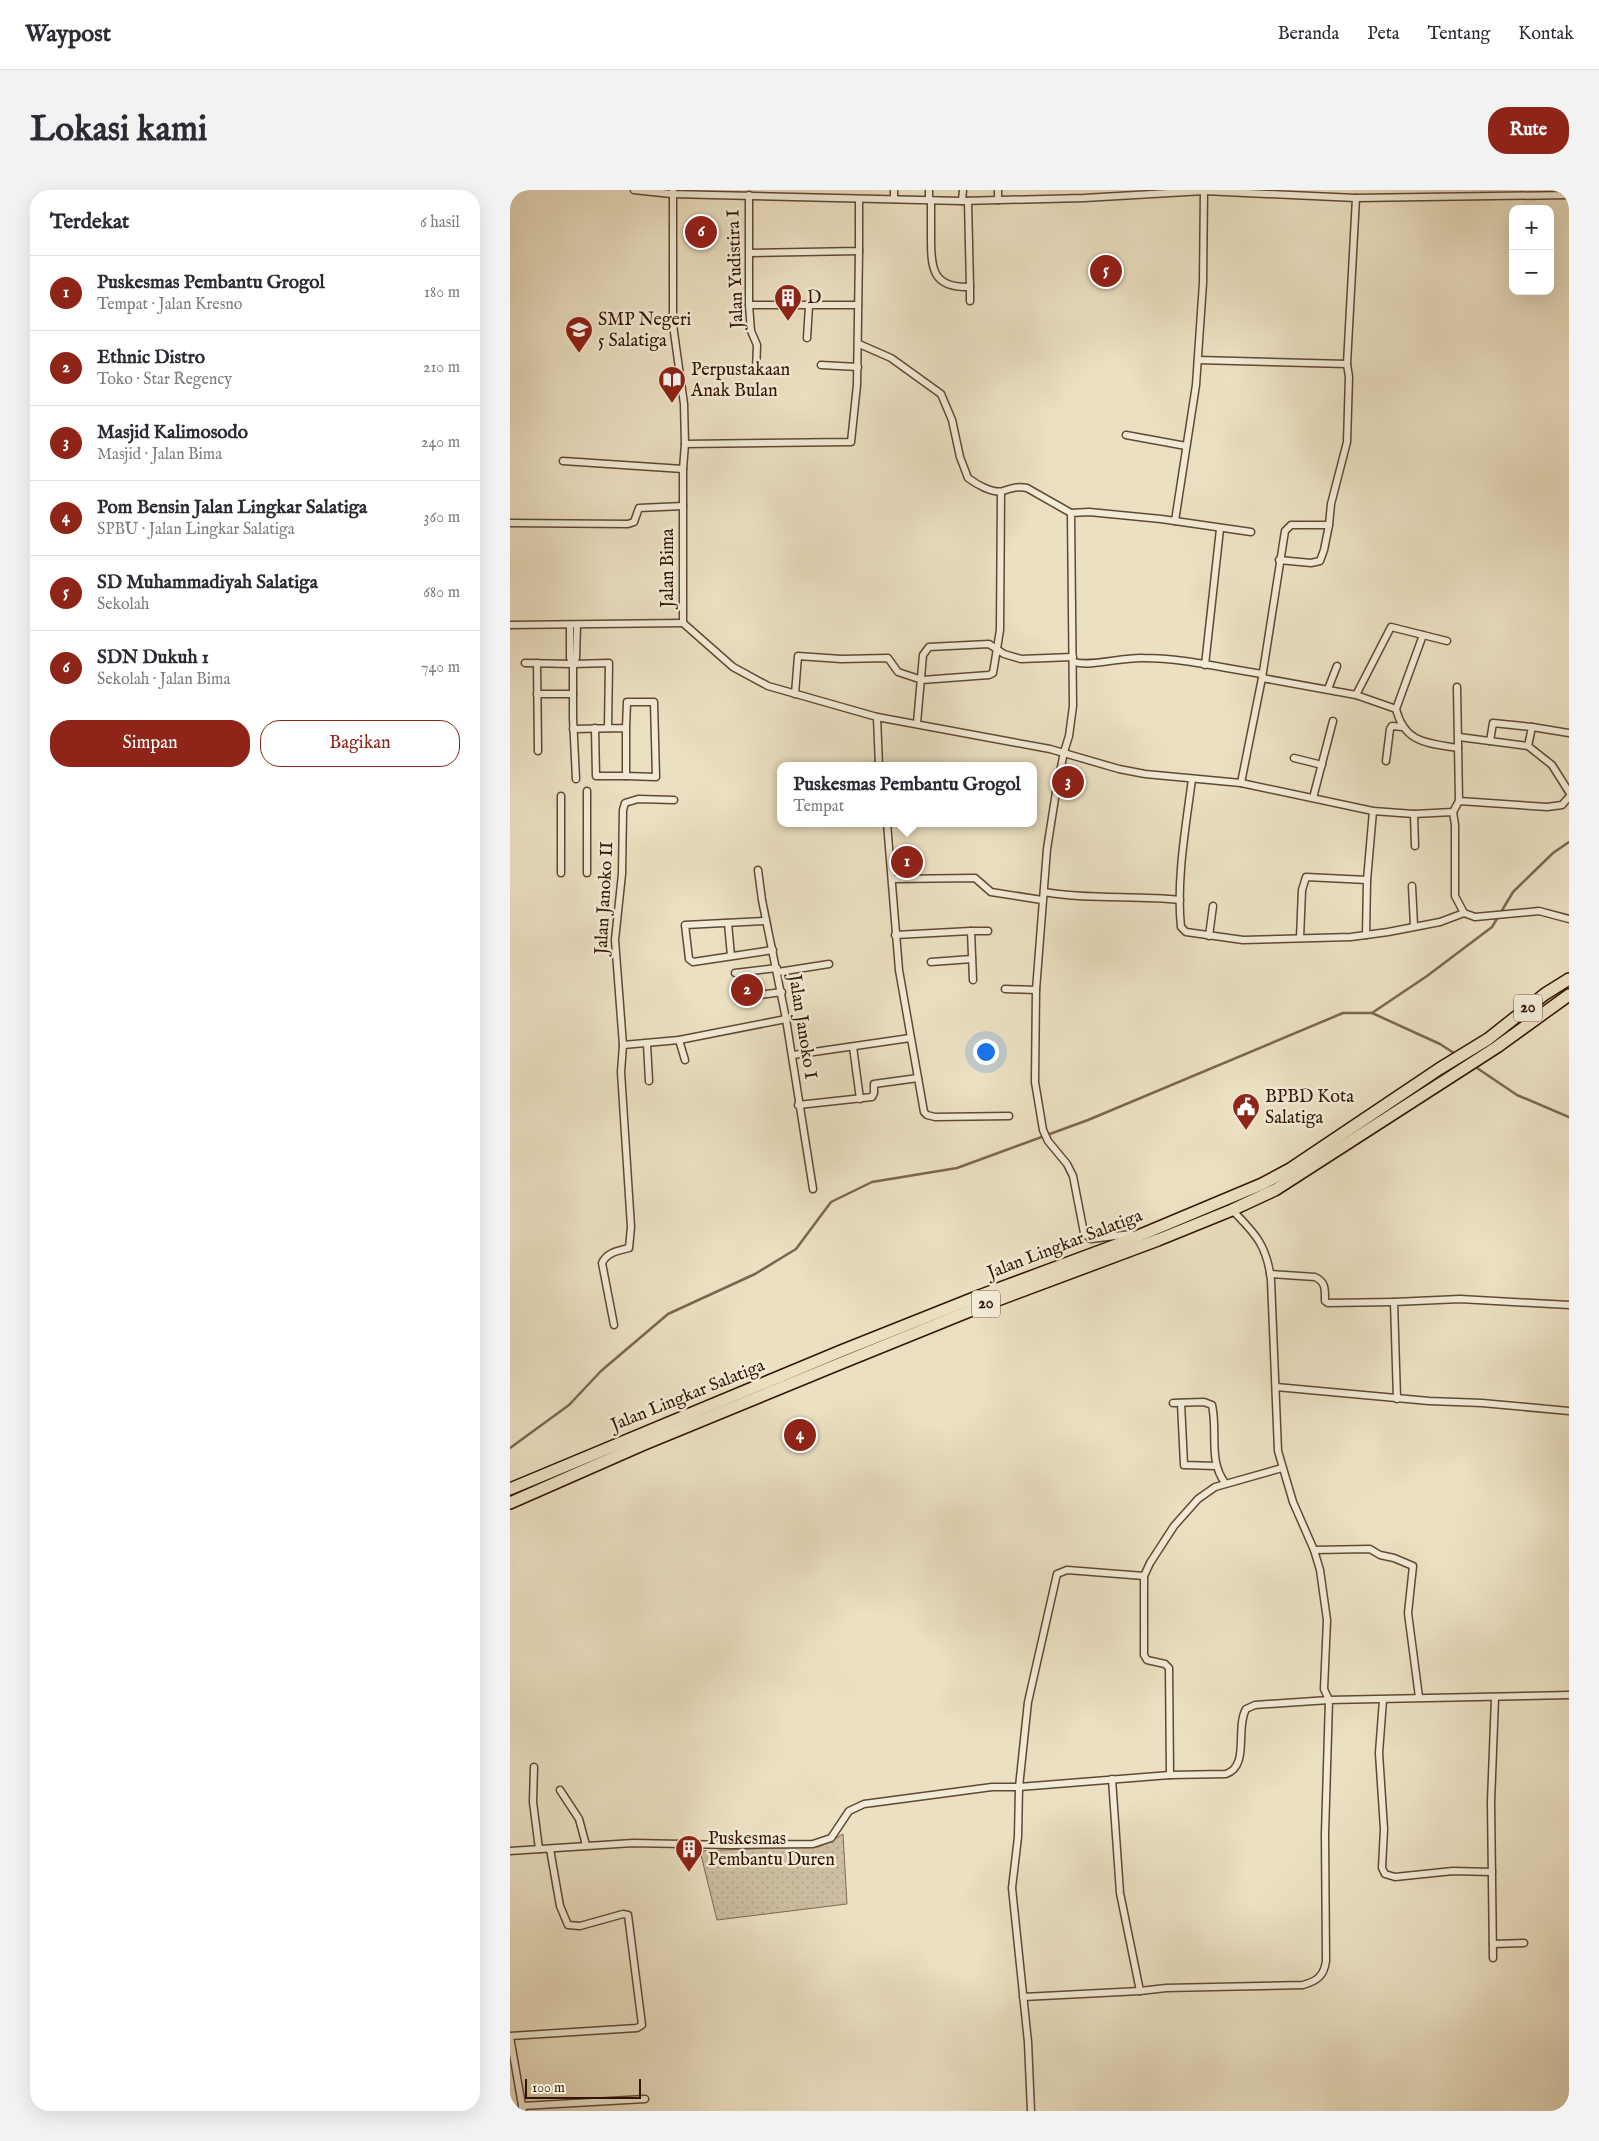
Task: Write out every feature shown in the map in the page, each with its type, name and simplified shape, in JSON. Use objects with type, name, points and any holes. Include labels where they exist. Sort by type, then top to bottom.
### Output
[{"type":"highway","name":"Jalan Lingkar Salatiga","points":[[510,1503],[642,1445],[1199,1217],[1290,1169],[1439,1069],[1488,1039],[1545,994],[1569,979]]},
{"type":"highway","name":"Jalan Lingkar Salatiga","points":[[1199,1217],[1232,1210],[1294,1179],[1497,1047],[1569,995]]},
{"type":"highway","name":"Jalan Lingkar Salatiga","points":[[510,1489],[961,1303],[1156,1235]]},
{"type":"street","points":[[634,190],[749,195],[781,193],[859,199],[965,201],[1084,198],[1204,190],[1356,198],[1569,195]]},
{"type":"street","points":[[894,190],[894,199]]},
{"type":"street","points":[[929,190],[932,267],[943,282],[953,286],[970,287]]},
{"type":"street","points":[[962,190],[965,201],[970,300]]},
{"type":"street","points":[[998,190],[998,200]]},
{"type":"street","points":[[1175,521],[1198,360],[1203,283],[1204,190]]},
{"type":"street","name":"Jalan Bima","points":[[672,192],[672,325],[684,404],[685,444],[683,469],[682,623],[733,667],[768,686],[877,717],[1064,752],[1133,772],[1241,784],[1374,811],[1414,814],[1453,812]]},
{"type":"street","name":"Jalan Yudistira I","points":[[749,195],[749,305],[751,330],[757,345],[756,372]]},
{"type":"street","points":[[1279,560],[1311,563],[1320,561],[1324,550],[1331,504],[1346,442],[1349,377],[1347,364],[1356,198]]},
{"type":"street","points":[[685,444],[849,443],[855,414],[859,344],[859,199]]},
{"type":"street","points":[[750,253],[859,251]]},
{"type":"street","points":[[749,305],[858,305]]},
{"type":"street","points":[[807,338],[809,306]]},
{"type":"street","points":[[859,344],[891,358],[941,394],[952,420],[960,457],[968,478],[986,488],[1001,492],[1019,486],[1027,488],[1072,512],[1175,521],[1251,532]]},
{"type":"street","points":[[1198,360],[1347,364]]},
{"type":"street","points":[[821,365],[858,367]]},
{"type":"street","points":[[1126,435],[1186,446]]},
{"type":"street","points":[[563,461],[683,469]]},
{"type":"street","points":[[795,694],[798,656],[841,659],[888,658],[898,672],[922,680],[989,675],[995,670],[1001,616],[1001,492]]},
{"type":"street","points":[[510,523],[628,524],[634,522],[639,508],[683,506]]},
{"type":"street","points":[[1072,512],[1072,706],[1069,736],[1050,821],[1042,900],[1036,990],[1035,1082],[1043,1130],[1048,1141],[1067,1164],[1072,1176],[1084,1233],[1091,1239],[1156,1235]]},
{"type":"street","points":[[1241,784],[1262,676],[1284,536],[1287,528],[1295,525],[1328,525]]},
{"type":"street","points":[[1205,665],[1220,529]]},
{"type":"street","points":[[510,626],[682,623]]},
{"type":"street","points":[[573,626],[576,658],[573,664],[573,729],[576,779]]},
{"type":"street","points":[[1356,695],[1389,628],[1446,640]]},
{"type":"street","points":[[1424,634],[1396,709],[1402,727],[1408,734],[1423,742],[1458,748]]},
{"type":"street","points":[[917,723],[923,656],[929,647],[984,643],[993,645],[1004,654],[1021,659],[1073,659],[1080,664],[1147,658],[1205,665],[1356,695],[1396,709]]},
{"type":"street","points":[[525,663],[609,663],[608,728]]},
{"type":"street","points":[[537,664],[538,751]]},
{"type":"street","points":[[1328,689],[1337,666]]},
{"type":"street","points":[[1457,687],[1459,801],[1453,812],[1455,826],[1455,896],[1464,913]]},
{"type":"street","points":[[537,694],[573,694]]},
{"type":"street","points":[[595,728],[596,776],[656,777],[654,702],[627,702],[626,776]]},
{"type":"street","points":[[877,717],[879,762]]},
{"type":"street","points":[[1314,798],[1333,721]]},
{"type":"street","points":[[1490,741],[1493,723],[1569,733]]},
{"type":"street","points":[[1386,761],[1390,729],[1392,726],[1402,727]]},
{"type":"street","points":[[1528,746],[1532,727]]},
{"type":"street","points":[[573,729],[626,728]]},
{"type":"street","points":[[1459,737],[1528,746],[1552,765],[1569,792]]},
{"type":"street","points":[[1294,758],[1322,765]]},
{"type":"street","points":[[1192,779],[1180,900],[1180,922],[1183,930],[1191,934],[1270,941],[1366,934],[1440,922],[1464,913],[1475,917],[1539,912],[1569,919]]},
{"type":"street","points":[[587,791],[587,873]]},
{"type":"street","points":[[561,796],[561,873]]},
{"type":"street","points":[[1459,801],[1555,807],[1562,805],[1569,797]]},
{"type":"street","name":"Jalan Janoko II","points":[[614,1325],[602,1263],[604,1257],[629,1248],[631,1244],[621,1072],[623,1045],[615,940],[622,874],[624,806],[625,803],[633,799],[674,800]]},
{"type":"street","points":[[1366,934],[1367,880],[1374,811]]},
{"type":"street","points":[[1414,814],[1414,846]]},
{"type":"street","points":[[888,827],[892,863],[898,970],[924,1112],[930,1117],[1009,1116]]},
{"type":"street","name":"Jalan Janoko I","points":[[758,870],[766,921],[782,992],[812,1189]]},
{"type":"street","points":[[1300,938],[1302,890],[1306,877],[1367,880]]},
{"type":"street","points":[[893,879],[975,878],[991,892],[1042,900]]},
{"type":"street","points":[[1412,886],[1414,926]]},
{"type":"street","points":[[1044,892],[1078,896],[1123,896],[1180,900]]},
{"type":"street","points":[[1208,936],[1213,906]]},
{"type":"street","points":[[766,921],[685,926],[690,961],[773,950]]},
{"type":"street","points":[[728,923],[731,956]]},
{"type":"street","points":[[971,931],[973,980]]},
{"type":"street","points":[[895,935],[988,931]]},
{"type":"street","points":[[930,962],[972,959]]},
{"type":"street","points":[[735,973],[830,964]]},
{"type":"street","points":[[1005,989],[1036,990]]},
{"type":"street","points":[[744,997],[782,992]]},
{"type":"street","points":[[623,1045],[679,1040],[786,1019]]},
{"type":"street","points":[[792,1055],[910,1038]]},
{"type":"street","points":[[679,1040],[685,1060]]},
{"type":"street","points":[[647,1044],[649,1081]]},
{"type":"street","points":[[852,1047],[860,1099]]},
{"type":"street","points":[[798,1105],[874,1096],[874,1084],[918,1078]]},
{"type":"street","points":[[1023,1997],[1166,1988],[1303,1984],[1311,1982],[1322,1975],[1326,1961],[1325,1834],[1329,1700],[1324,1689],[1327,1638],[1325,1601],[1320,1570],[1314,1550],[1293,1502],[1282,1468],[1276,1433],[1276,1387],[1268,1259],[1263,1245],[1232,1210]]},
{"type":"street","points":[[1270,1274],[1315,1277],[1321,1280],[1325,1288],[1325,1301],[1328,1303],[1460,1299],[1569,1305]]},
{"type":"street","points":[[1394,1302],[1397,1398]]},
{"type":"street","points":[[1276,1387],[1569,1411]]},
{"type":"street","points":[[1181,1402],[1184,1465],[1216,1466]]},
{"type":"street","points":[[1173,1403],[1204,1402],[1212,1405],[1216,1466],[1225,1483]]},
{"type":"street","points":[[1170,1775],[1170,1671],[1167,1665],[1147,1660],[1144,1657],[1144,1576],[1159,1547],[1186,1512],[1206,1492],[1225,1483],[1282,1468]]},
{"type":"street","points":[[1314,1550],[1370,1549],[1380,1555],[1394,1558],[1413,1566],[1408,1613],[1418,1697]]},
{"type":"street","points":[[1030,2111],[1030,2078],[1012,1888],[1018,1837],[1018,1787],[1028,1702],[1055,1578],[1060,1572],[1067,1570],[1144,1576]]},
{"type":"street","points":[[510,1851],[633,1843],[813,1844],[831,1838],[849,1810],[859,1805],[992,1787],[1018,1787],[1170,1775],[1218,1775],[1232,1772],[1239,1764],[1242,1718],[1246,1709],[1250,1706],[1329,1700],[1569,1695]]},
{"type":"street","points":[[1493,1958],[1490,1802],[1494,1698]]},
{"type":"street","points":[[1383,1700],[1379,1753],[1384,1829],[1382,1868],[1385,1874],[1395,1876],[1453,1871],[1492,1872]]},
{"type":"street","points":[[534,1767],[533,1802],[539,1849]]},
{"type":"street","points":[[1112,1779],[1120,1893],[1140,1990]]},
{"type":"street","points":[[560,1790],[579,1819],[586,1845]]},
{"type":"street","points":[[550,1849],[560,1906],[568,1925],[580,1926],[624,1914],[628,1916],[642,2025],[637,2028],[510,2037],[523,2108],[645,2099]]},
{"type":"street","points":[[1493,1944],[1524,1943]]},
{"type":"shaded area","points":[[843,1834],[847,1904],[717,1920],[700,1851],[821,1846]]},
{"type":"waterway","points":[[1372,1013],[1427,976],[1492,927],[1513,892],[1553,853],[1569,842]]},
{"type":"waterway","points":[[510,1448],[569,1405],[601,1371],[668,1314],[755,1274],[796,1249],[831,1202],[872,1182],[957,1168],[1088,1120],[1343,1013],[1372,1013],[1440,1044],[1457,1055]]},
{"type":"waterway","points":[[1474,1066],[1517,1095],[1569,1117]]},
{"type":"place","name":"SDN Dukuh 1","points":[[701,232]]},
{"type":"place","name":"SD Muhammadiyah Salatiga","points":[[1106,271]]},
{"type":"place","name":"D","points":[[788,322]]},
{"type":"place","name":"SMP Negeri 5 Salatiga","points":[[579,354]]},
{"type":"place","name":"Perpustakaan Anak Bulan","points":[[672,404]]},
{"type":"place","name":"Masjid Kalimosodo","points":[[1068,782]]},
{"type":"place","name":"Puskesmas Pembantu Grogol","points":[[907,862]]},
{"type":"place","name":"Ethnic Distro","points":[[747,990]]},
{"type":"place","name":"BPBD Kota Salatiga","points":[[1246,1131]]},
{"type":"place","name":"Pom Bensin Jalan Lingkar Salatiga","points":[[800,1435]]},
{"type":"place","name":"Puskesmas Pembantu Duren","points":[[689,1873]]}]
